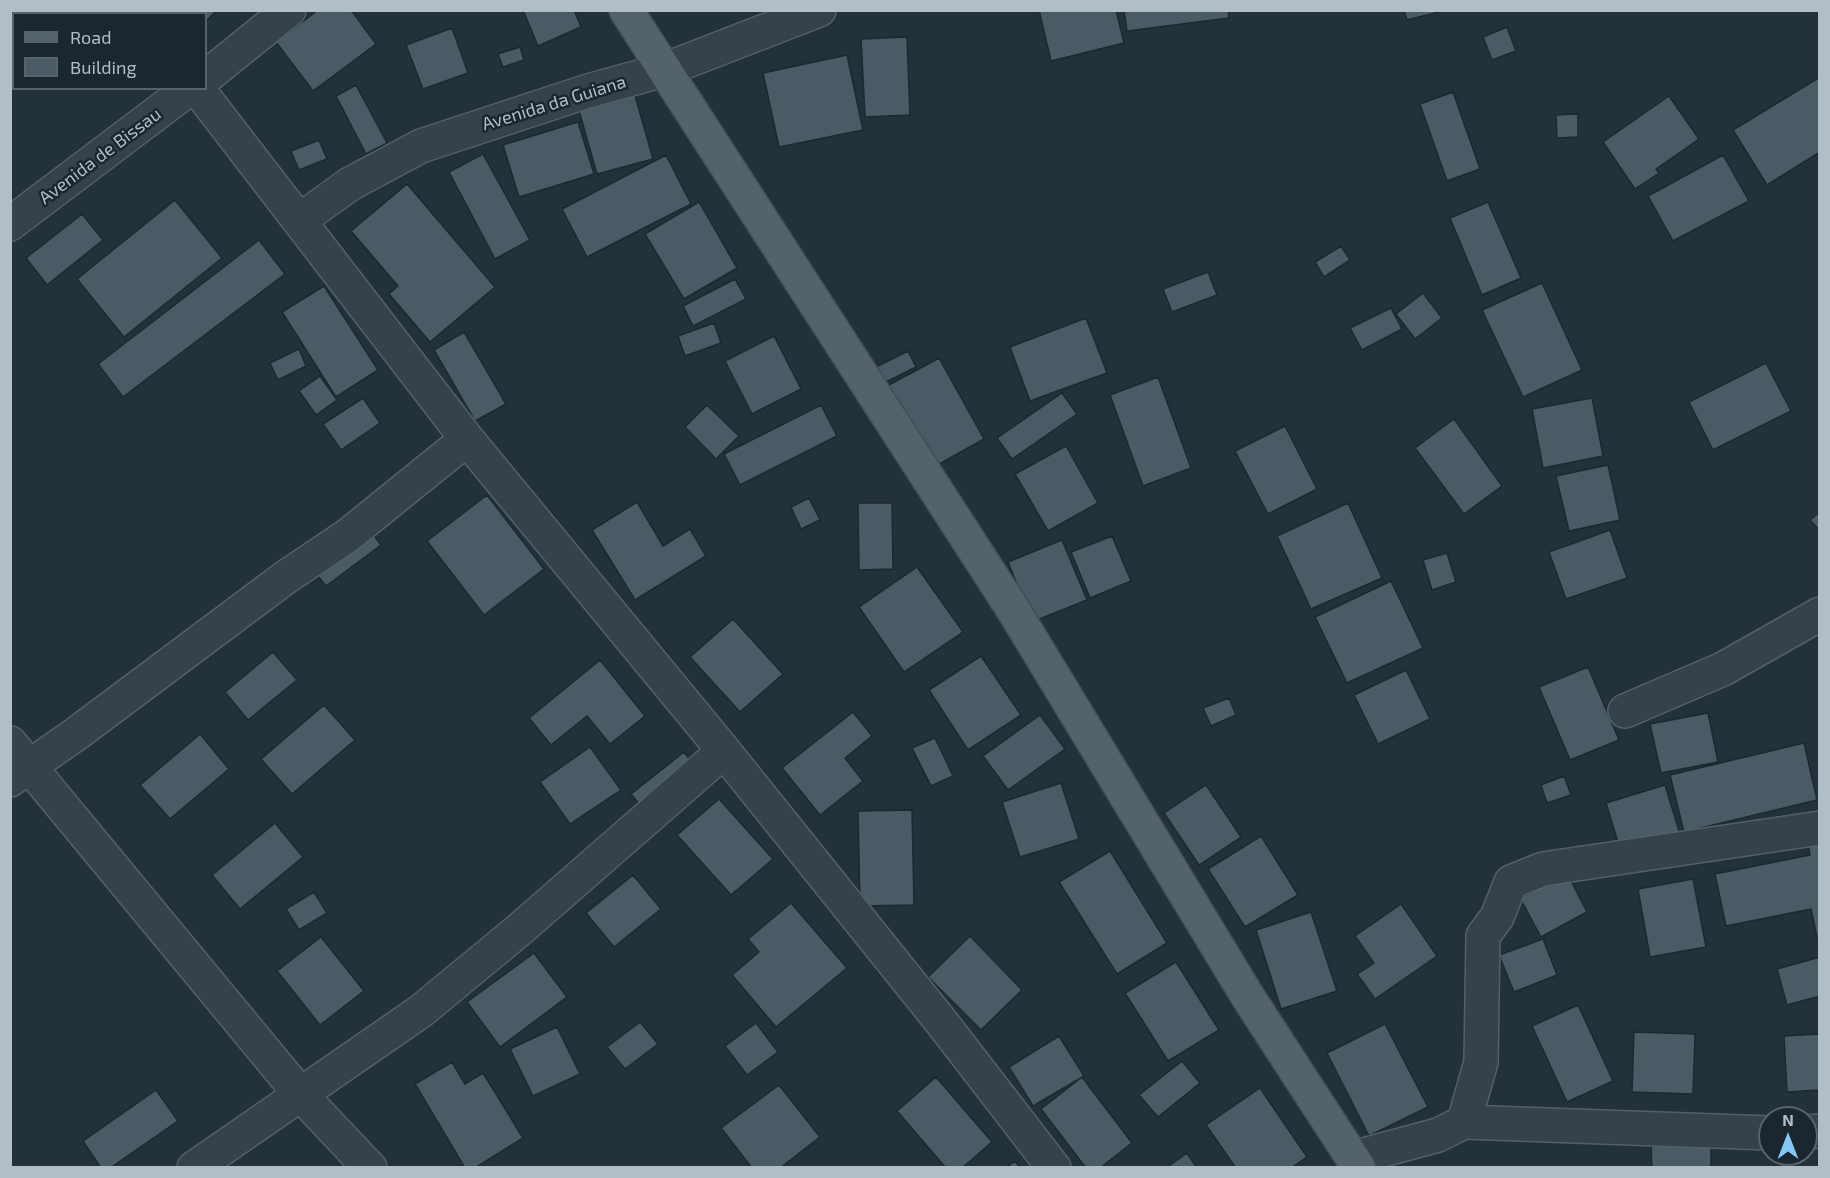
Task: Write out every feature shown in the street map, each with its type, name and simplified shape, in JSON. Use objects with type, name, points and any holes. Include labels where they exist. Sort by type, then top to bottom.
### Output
[{"type":"main road","points":[[626,10],[1002,591],[1248,997],[1356,1163]]},
{"type":"street","points":[[207,75],[289,10]]},
{"type":"street","name":"Avenida da Guiana","points":[[300,220],[350,184],[421,146],[588,90],[664,70],[819,10]]},
{"type":"street","name":"Avenida de Bissau","points":[[10,224],[187,90]]},
{"type":"street","points":[[199,90],[467,439],[944,1024],[1054,1167]]},
{"type":"street","points":[[370,1167],[301,1095],[17,762],[76,734],[286,577],[347,536],[467,439]]},
{"type":"street","points":[[1625,711],[1723,669],[1820,614]]},
{"type":"street","points":[[194,1167],[421,1011],[519,930],[723,751]]},
{"type":"street","points":[[1464,1122],[1481,1062],[1483,936],[1497,917],[1511,882],[1543,868],[1820,828]]},
{"type":"street","points":[[1356,1163],[1438,1135],[1464,1122],[1758,1133]]},
{"type":"building","points":[[190,10],[217,10],[207,20],[207,12],[188,12]]},
{"type":"building","points":[[318,10],[351,10],[376,44],[313,91],[276,42]]},
{"type":"building","points":[[523,10],[574,10],[581,27],[538,46]]},
{"type":"building","points":[[1039,10],[1116,10],[1124,43],[1051,61]]},
{"type":"building","points":[[1124,10],[1228,10],[1229,18],[1127,31]]},
{"type":"building","points":[[1404,10],[1447,10],[1407,20]]},
{"type":"building","points":[[10,16],[12,17],[12,40],[10,42]]},
{"type":"building","points":[[1507,27],[1516,51],[1492,60],[1483,37]]},
{"type":"building","points":[[452,28],[468,73],[423,89],[406,45]]},
{"type":"building","points":[[907,37],[910,115],[865,117],[861,39]]},
{"type":"building","points":[[520,47],[524,60],[503,67],[498,54]]},
{"type":"building","points":[[847,55],[863,130],[779,147],[763,73]]},
{"type":"building","points":[[1820,77],[1820,152],[1767,185],[1733,130]]},
{"type":"building","points":[[356,85],[387,143],[366,154],[336,96]]},
{"type":"building","points":[[634,92],[653,159],[597,174],[578,107]]},
{"type":"building","points":[[1453,92],[1480,169],[1447,181],[1420,104]]},
{"type":"building","points":[[1669,96],[1699,139],[1656,169],[1659,173],[1635,189],[1603,142]]},
{"type":"building","points":[[1578,114],[1578,137],[1557,138],[1556,115]]},
{"type":"building","points":[[578,122],[594,174],[519,197],[503,145]]},
{"type":"building","points":[[319,140],[327,159],[299,170],[291,151]]},
{"type":"building","points":[[483,154],[530,240],[495,259],[449,172]]},
{"type":"building","points":[[666,155],[691,204],[587,257],[562,209]]},
{"type":"building","points":[[1723,155],[1749,201],[1673,241],[1648,196]]},
{"type":"building","points":[[407,184],[495,287],[430,342],[389,294],[398,286],[351,231]]},
{"type":"building","points":[[175,200],[222,258],[124,337],[77,279]]},
{"type":"building","points":[[699,202],[737,268],[684,299],[645,234]]},
{"type":"building","points":[[1488,202],[1521,278],[1482,295],[1450,218]]},
{"type":"building","points":[[82,214],[103,240],[47,285],[26,258]]},
{"type":"building","points":[[259,240],[285,274],[123,397],[98,364]]},
{"type":"building","points":[[1341,246],[1350,260],[1324,277],[1315,262]]},
{"type":"building","points":[[1208,272],[1217,295],[1172,312],[1163,289]]},
{"type":"building","points":[[735,279],[746,299],[693,326],[683,306]]},
{"type":"building","points":[[1542,283],[1582,370],[1523,397],[1482,310]]},
{"type":"building","points":[[324,286],[378,370],[336,397],[282,312]]},
{"type":"building","points":[[1423,293],[1442,318],[1415,339],[1396,314]]},
{"type":"building","points":[[1391,308],[1402,329],[1362,350],[1350,328]]},
{"type":"building","points":[[1086,318],[1107,373],[1030,401],[1010,347]]},
{"type":"building","points":[[714,323],[721,343],[685,356],[678,336]]},
{"type":"building","points":[[464,332],[506,404],[475,421],[434,350]]},
{"type":"building","points":[[774,336],[801,389],[752,414],[725,361]]},
{"type":"building","points":[[299,349],[306,366],[278,380],[270,363]]},
{"type":"building","points":[[908,351],[916,367],[882,384],[874,368]]},
{"type":"building","points":[[939,358],[984,439],[932,468],[887,386]]},
{"type":"building","points":[[1766,363],[1791,411],[1713,450],[1689,402]]},
{"type":"building","points":[[320,376],[337,400],[316,415],[299,391]]},
{"type":"building","points":[[1158,377],[1191,468],[1143,486],[1110,395]]},
{"type":"building","points":[[1062,393],[1077,414],[1012,459],[997,438]]},
{"type":"building","points":[[363,398],[380,423],[341,450],[323,424]]},
{"type":"building","points":[[1592,398],[1603,456],[1543,468],[1532,409]]},
{"type":"building","points":[[707,405],[739,436],[716,459],[685,427]]},
{"type":"building","points":[[821,405],[837,436],[740,485],[724,454]]},
{"type":"building","points":[[1454,419],[1502,486],[1464,514],[1415,448]]},
{"type":"building","points":[[1285,426],[1317,489],[1268,514],[1235,451]]},
{"type":"building","points":[[1066,446],[1098,503],[1048,531],[1015,474]]},
{"type":"building","points":[[1608,465],[1620,520],[1569,531],[1556,476]]},
{"type":"building","points":[[487,495],[544,569],[484,615],[427,541]]},
{"type":"building","points":[[809,498],[820,520],[801,529],[791,507]]},
{"type":"building","points":[[637,502],[663,546],[690,529],[706,556],[635,600],[592,530]]},
{"type":"building","points":[[858,503],[892,503],[893,569],[859,570]]},
{"type":"building","points":[[1348,503],[1382,578],[1311,609],[1277,536]]},
{"type":"building","points":[[1820,512],[1820,531],[1810,520]]},
{"type":"building","points":[[370,530],[381,545],[326,586],[314,571]]},
{"type":"building","points":[[1610,530],[1627,578],[1566,599],[1549,552]]},
{"type":"building","points":[[1112,536],[1131,581],[1090,598],[1071,552]]},
{"type":"building","points":[[1062,540],[1087,600],[1032,622],[1008,562]]},
{"type":"building","points":[[1447,553],[1456,582],[1432,590],[1423,560]]},
{"type":"building","points":[[917,567],[963,632],[904,672],[859,607]]},
{"type":"building","points":[[1391,581],[1423,648],[1347,683],[1315,617]]},
{"type":"building","points":[[733,619],[783,674],[740,712],[690,657]]},
{"type":"building","points":[[273,652],[297,680],[248,720],[225,692]]},
{"type":"building","points":[[981,656],[1021,715],[968,750],[929,690]]},
{"type":"building","points":[[600,660],[645,716],[610,744],[587,716],[551,745],[529,718]]},
{"type":"building","points":[[1588,667],[1619,740],[1570,760],[1539,687]]},
{"type":"building","points":[[1406,670],[1430,719],[1378,744],[1354,695]]},
{"type":"building","points":[[1229,698],[1236,715],[1211,726],[1203,708]]},
{"type":"building","points":[[324,705],[355,740],[292,794],[261,759]]},
{"type":"building","points":[[853,712],[872,736],[845,758],[863,781],[820,815],[782,768]]},
{"type":"building","points":[[1708,713],[1718,762],[1661,773],[1650,724]]},
{"type":"building","points":[[1040,715],[1065,749],[1008,790],[983,756]]},
{"type":"building","points":[[200,734],[229,769],[170,819],[140,785]]},
{"type":"building","points":[[935,738],[953,776],[931,786],[912,748]]},
{"type":"building","points":[[1804,743],[1817,800],[1684,832],[1670,775]]},
{"type":"building","points":[[590,747],[621,790],[570,824],[540,782]]},
{"type":"building","points":[[684,752],[696,768],[644,810],[631,794]]},
{"type":"building","points":[[1564,776],[1571,795],[1547,803],[1541,785]]},
{"type":"building","points":[[1061,783],[1079,839],[1020,857],[1002,802]]},
{"type":"building","points":[[1206,785],[1241,837],[1199,865],[1164,813]]},
{"type":"building","points":[[1665,785],[1680,834],[1621,852],[1606,803]]},
{"type":"building","points":[[719,799],[773,859],[731,895],[677,835]]},
{"type":"building","points":[[912,810],[914,905],[860,906],[858,811]]},
{"type":"building","points":[[275,823],[303,857],[240,909],[212,875]]},
{"type":"building","points":[[1261,836],[1298,895],[1245,927],[1208,869]]},
{"type":"building","points":[[1820,841],[1820,936],[1817,937],[1811,909],[1726,926],[1715,874],[1810,855],[1808,844]]},
{"type":"building","points":[[1110,851],[1167,943],[1117,974],[1059,882]]},
{"type":"building","points":[[1567,873],[1587,912],[1541,937],[1520,898]]},
{"type":"building","points":[[633,875],[661,909],[614,947],[586,913]]},
{"type":"building","points":[[1693,879],[1706,947],[1650,957],[1638,889]]},
{"type":"building","points":[[314,892],[327,913],[299,930],[286,909]]},
{"type":"building","points":[[791,903],[847,968],[776,1027],[732,975],[759,952],[748,939]]},
{"type":"building","points":[[1401,904],[1437,956],[1375,999],[1357,974],[1374,963],[1355,936]]},
{"type":"building","points":[[1311,912],[1337,991],[1281,1009],[1256,930]]},
{"type":"building","points":[[970,936],[1022,990],[981,1030],[928,977]]},
{"type":"building","points":[[321,937],[364,991],[320,1025],[277,971]]},
{"type":"building","points":[[1543,939],[1557,975],[1514,992],[1499,955]]},
{"type":"building","points":[[534,953],[567,997],[500,1047],[467,1002]]},
{"type":"building","points":[[1820,957],[1820,996],[1787,1005],[1777,969]]},
{"type":"building","points":[[1176,962],[1219,1030],[1168,1061],[1125,993]]},
{"type":"building","points":[[1578,1005],[1613,1081],[1567,1102],[1532,1026]]},
{"type":"building","points":[[640,1022],[658,1044],[625,1069],[607,1047]]},
{"type":"building","points":[[756,1023],[778,1052],[747,1075],[725,1046]]},
{"type":"building","points":[[1385,1024],[1428,1107],[1369,1136],[1327,1053]]},
{"type":"building","points":[[557,1027],[580,1074],[533,1096],[510,1049]]},
{"type":"building","points":[[1634,1032],[1695,1034],[1693,1094],[1632,1092]]},
{"type":"building","points":[[1820,1034],[1820,1090],[1787,1092],[1784,1036]]},
{"type":"building","points":[[1059,1036],[1084,1076],[1033,1106],[1009,1067]]},
{"type":"building","points":[[1182,1061],[1200,1083],[1158,1117],[1139,1095]]},
{"type":"building","points":[[452,1062],[465,1084],[483,1073],[523,1138],[475,1168],[465,1168],[415,1084]]},
{"type":"building","points":[[936,1077],[992,1142],[962,1168],[946,1168],[897,1111]]},
{"type":"building","points":[[1082,1077],[1132,1143],[1100,1168],[1086,1168],[1041,1109]]},
{"type":"building","points":[[779,1085],[820,1137],[780,1168],[752,1168],[721,1128]]},
{"type":"building","points":[[1260,1088],[1307,1157],[1291,1168],[1236,1168],[1206,1125]]},
{"type":"building","points":[[156,1090],[178,1121],[110,1168],[101,1168],[83,1141]]},
{"type":"building","points":[[1711,1145],[1711,1168],[1652,1168],[1651,1146]]},
{"type":"building","points":[[1187,1153],[1197,1168],[1166,1168]]},
{"type":"building","points":[[1015,1161],[1020,1168],[1006,1168]]}]
